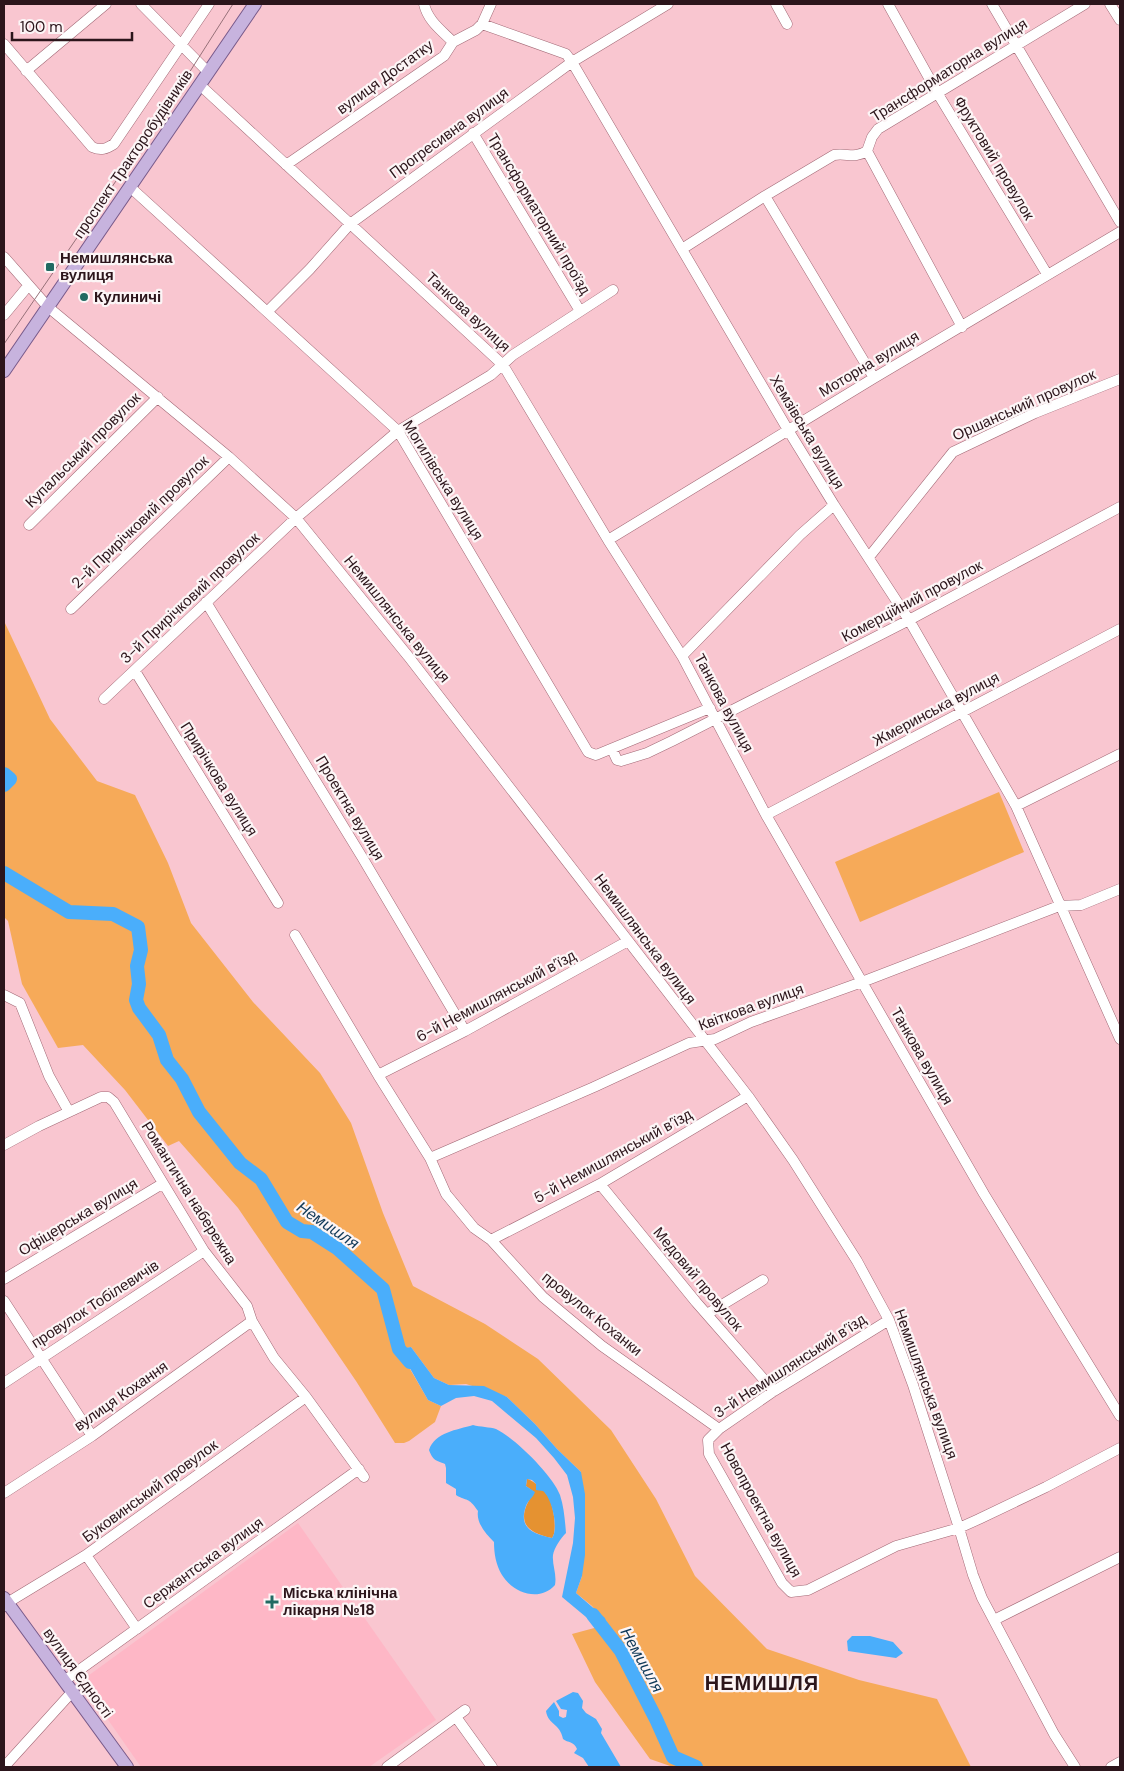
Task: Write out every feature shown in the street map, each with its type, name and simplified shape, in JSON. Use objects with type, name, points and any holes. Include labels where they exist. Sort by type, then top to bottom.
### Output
[{"type":"main road","name":"проспект Тракторобудівників","points":[[4,371],[255,4]]},
{"type":"main road","name":"вулиця Єдності","points":[[5,1603],[127,1767]]},
{"type":"street","points":[[26,71],[106,4]]},
{"type":"street","points":[[141,4],[208,72]]},
{"type":"street","points":[[4,44],[92,147],[103,150],[114,144],[209,4]]},
{"type":"street","points":[[424,4],[426,13],[433,23],[453,42]]},
{"type":"street","points":[[482,24],[491,4]]},
{"type":"street","name":"Прогресивна вулиця","points":[[268,311],[310,269],[350,224],[572,62],[668,4]]},
{"type":"street","points":[[776,4],[788,24]]},
{"type":"street","name":"Фруктовий провулок","points":[[888,4],[938,94],[1047,274]]},
{"type":"street","points":[[992,4],[1120,222]]},
{"type":"street","name":"Трансформаторна вулиця","points":[[867,150],[872,137],[878,129],[1085,4]]},
{"type":"street","points":[[1110,4],[1120,20]]},
{"type":"street","name":"вулиця Достатку","points":[[286,165],[444,56],[453,42],[476,30],[482,24]]},
{"type":"street","name":"Хемзівська вулиця","points":[[482,24],[566,54],[572,62],[788,430],[909,620],[1016,806],[1120,1039]]},
{"type":"street","name":"Танкова вулиця","points":[[200,86],[503,365],[608,540],[682,656],[766,815],[984,1194],[1120,1416]]},
{"type":"street","name":"Трансформаторний проїзд","points":[[473,133],[580,311]]},
{"type":"street","points":[[682,249],[834,155],[842,154],[853,157],[867,150],[962,327]]},
{"type":"street","name":"Могилівська вулиця","points":[[130,187],[398,431],[588,752],[596,755],[612,749]]},
{"type":"street","points":[[765,196],[874,378]]},
{"type":"street","name":"Моторна вулиця","points":[[608,540],[874,378],[1120,232]]},
{"type":"street","name":"Немишлянська вулиця","points":[[4,257],[48,307],[229,457],[296,518],[420,671],[748,1096],[793,1160],[857,1261],[889,1320],[913,1385],[973,1575],[994,1620],[1054,1734],[1074,1767]]},
{"type":"street","points":[[4,315],[28,286]]},
{"type":"street","points":[[296,518],[398,431],[491,375],[513,355],[613,290]]},
{"type":"street","name":"Оршанський провулок","points":[[869,557],[953,452],[1035,413],[1120,379]]},
{"type":"street","name":"Купальський провулок","points":[[29,525],[158,397]]},
{"type":"street","name":"2-й Прирічковий провулок","points":[[71,608],[229,457]]},
{"type":"street","points":[[682,656],[800,535],[834,505]]},
{"type":"street","name":"Комерційний провулок","points":[[612,749],[618,760],[621,761],[672,741],[909,620],[1120,507]]},
{"type":"street","name":"3-й Прирічковий провулок","points":[[104,699],[296,518]]},
{"type":"street","name":"Проектна вулиця","points":[[206,602],[362,856],[465,1031]]},
{"type":"street","name":"Жмеринська вулиця","points":[[766,815],[1120,629]]},
{"type":"street","name":"Прирічкова вулиця","points":[[135,671],[278,903]]},
{"type":"street","points":[[612,749],[710,708]]},
{"type":"street","points":[[1016,806],[1120,754]]},
{"type":"street","name":"Квіткова вулиця","points":[[430,1158],[689,1044],[715,1039],[751,1022],[862,982],[1059,906],[1081,905],[1120,889]]},
{"type":"street","points":[[295,935],[430,1158]]},
{"type":"street","name":"6-й Немишлянський в’їзд","points":[[378,1075],[465,1031],[628,941]]},
{"type":"street","points":[[4,995],[20,1003],[49,1076],[69,1112],[4,1146]]},
{"type":"street","name":"5-й Немишлянський в’їзд","points":[[491,1240],[600,1184],[748,1096]]},
{"type":"street","name":"Романтична набережна","points":[[69,1112],[101,1097],[108,1097],[114,1102],[204,1251],[247,1306],[252,1321],[274,1358],[306,1397],[361,1473]]},
{"type":"street","name":"провулок Коханки","points":[[430,1158],[446,1194],[474,1228],[491,1240],[543,1297],[602,1346],[719,1429]]},
{"type":"street","name":"Офіцерська вулиця","points":[[6,1274],[162,1184]]},
{"type":"street","name":"Медовий провулок","points":[[600,1184],[706,1314],[774,1391]]},
{"type":"street","name":"провулок Тобілевичів","points":[[4,1383],[204,1251]]},
{"type":"street","points":[[706,1314],[763,1280]]},
{"type":"street","points":[[4,1301],[92,1436]]},
{"type":"street","name":"3-й Немишлянський в’їзд","points":[[708,1440],[719,1429],[774,1391],[889,1320]]},
{"type":"street","name":"вулиця Кохання","points":[[4,1493],[92,1436],[252,1321]]},
{"type":"street","name":"Буковинський провулок","points":[[5,1603],[86,1555],[306,1397]]},
{"type":"street","name":"Новопроектна вулиця","points":[[708,1440],[709,1454],[782,1583],[791,1592],[808,1590],[896,1546],[959,1528]]},
{"type":"street","points":[[959,1528],[1031,1495],[1120,1448]]},
{"type":"street","name":"Сержантська вулиця","points":[[64,1681],[361,1473]]},
{"type":"street","points":[[86,1555],[137,1629]]},
{"type":"street","points":[[994,1620],[1120,1557]]},
{"type":"street","points":[[4,1767],[72,1692]]},
{"type":"street","points":[[387,1767],[460,1713],[492,1767]]},
{"type":"street","points":[[1111,1767],[1120,1762]]},
{"type":"shaded area","points":[[4,621],[50,719],[97,781],[135,795],[168,863],[191,923],[253,1002],[320,1073],[351,1123],[383,1213],[413,1286],[485,1324],[538,1359],[611,1430],[656,1499],[695,1576],[767,1649],[859,1680],[937,1699],[971,1767],[673,1767],[650,1759],[595,1682],[572,1634],[598,1627],[608,1628],[592,1606],[576,1593],[582,1576],[581,1472],[507,1397],[466,1384],[449,1385],[434,1378],[411,1347],[399,1350],[428,1400],[441,1406],[435,1422],[409,1441],[395,1443],[356,1381],[238,1208],[179,1141],[168,1146],[125,1090],[83,1045],[58,1048],[22,984],[8,921],[4,917]]},
{"type":"shaded area","points":[[999,792],[1024,852],[860,922],[835,862]]},
{"type":"shaded area","points":[[527,1479],[538,1486],[550,1500],[555,1523],[552,1538],[534,1532],[525,1522],[525,1509],[534,1492],[526,1486]]},
{"type":"shaded area","name":"Міська клінічна лікарня №18","points":[[298,1523],[436,1720],[369,1767],[141,1767],[81,1681]]},
{"type":"water","points":[[411,1347],[434,1378],[449,1385],[484,1386],[507,1397],[581,1472],[585,1494],[585,1555],[582,1576],[576,1593],[605,1618],[608,1629],[598,1627],[562,1597],[573,1543],[575,1518],[573,1497],[567,1475],[536,1438],[492,1401],[474,1396],[456,1398],[441,1406],[428,1400],[399,1349]]},
{"type":"water","points":[[473,1425],[496,1429],[513,1440],[542,1468],[560,1495],[566,1533],[554,1552],[555,1585],[549,1590],[542,1593],[527,1594],[507,1582],[497,1563],[494,1542],[480,1524],[478,1511],[475,1506],[470,1501],[456,1495],[456,1489],[446,1483],[445,1464],[435,1460],[430,1454],[429,1450],[432,1444],[441,1435]],"holes":[[[527,1479],[532,1480],[536,1484],[536,1490],[543,1491],[552,1507],[555,1521],[552,1538],[533,1532],[524,1520],[526,1506],[535,1492],[526,1486]]]},
{"type":"water","points":[[852,1636],[870,1636],[893,1642],[903,1653],[896,1658],[848,1651],[847,1641]]},
{"type":"water","points":[[573,1692],[578,1693],[583,1701],[582,1708],[586,1713],[596,1719],[602,1729],[601,1733],[621,1767],[589,1767],[583,1758],[574,1753],[577,1749],[574,1745],[563,1739],[559,1730],[547,1716],[546,1711],[554,1702],[559,1711],[559,1716],[566,1717],[567,1710],[561,1709],[556,1701]]},
{"type":"waterway","name":"Немишля","points":[[4,774],[10,779],[4,785]]},
{"type":"waterway","name":"Немишля","points":[[4,873],[69,912],[113,914],[138,927],[141,950],[137,966],[139,984],[136,1000],[139,1008],[159,1035],[167,1060],[182,1079],[199,1112],[240,1163],[261,1179],[287,1222],[302,1231],[312,1232],[337,1248],[383,1289],[399,1349],[410,1362]]},
{"type":"waterway","name":"Немишля","points":[[593,1615],[621,1651],[673,1757],[696,1767]]},
{"type":"tram line","points":[[4,344],[173,98],[233,4]]},
{"type":"place","name":"Немишлянська вулиця","points":[[50,267]]},
{"type":"place","name":"Кулиничі","points":[[84,297]]},
{"type":"place","name":"Міська клінічна лікарня №18","points":[[272,1602]]},
{"type":"district","name":"НЕМИШЛЯ","points":[[762,1683]]}]
